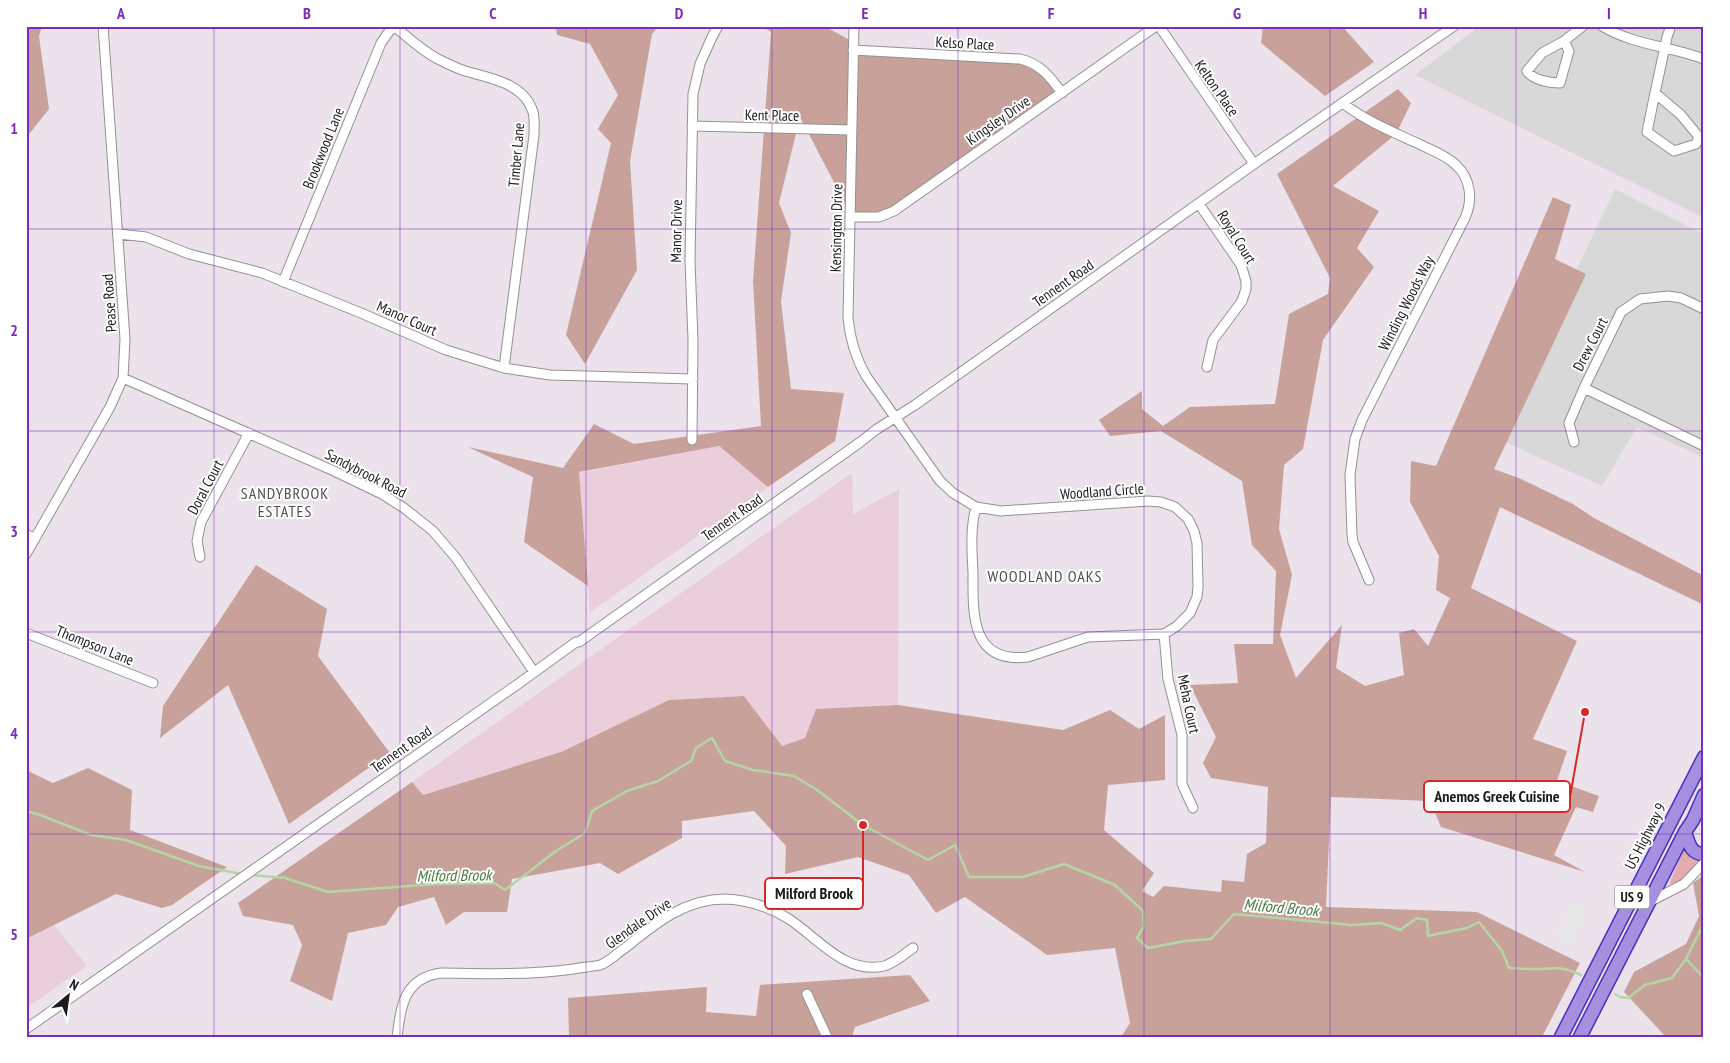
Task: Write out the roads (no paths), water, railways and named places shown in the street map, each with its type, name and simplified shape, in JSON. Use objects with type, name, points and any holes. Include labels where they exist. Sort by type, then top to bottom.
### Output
[{"type":"highway","name":"US Highway 9","points":[[1561,1037],[1704,757]]},
{"type":"highway","name":"US 9","points":[[1580,1037],[1685,832],[1693,820],[1704,795]]},
{"type":"highway","points":[[1685,832],[1692,851],[1704,854]]},
{"type":"street","name":"Pease Road","points":[[26,554],[110,407],[123,378],[125,339],[103,26]]},
{"type":"street","name":"Brookwood Lane","points":[[283,282],[381,43],[393,26]]},
{"type":"street","name":"Timber Lane","points":[[393,26],[440,60],[461,70],[514,87],[526,98],[532,111],[534,135],[504,368]]},
{"type":"street","name":"Manor Drive","points":[[692,440],[693,379],[690,261],[692,126],[695,81],[706,49],[718,26]]},
{"type":"street","name":"Kensington Drive","points":[[854,26],[848,318],[850,336],[859,364],[894,418]]},
{"type":"street","name":"Kingsley Drive","points":[[850,217],[879,217],[894,211],[1157,26]]},
{"type":"street","name":"Kelton Place","points":[[1157,26],[1254,164]]},
{"type":"street","name":"Tennent Road","points":[[26,1029],[736,531],[1254,164],[1344,104],[1454,26]]},
{"type":"street","points":[[1564,41],[1570,51],[1560,83],[1540,80],[1526,71],[1542,54],[1564,41],[1583,26]]},
{"type":"street","points":[[1602,26],[1620,36],[1704,59]]},
{"type":"street","points":[[1655,94],[1681,115],[1699,137],[1696,144],[1674,151],[1647,132],[1655,94],[1665,48],[1671,26]]},
{"type":"street","name":"Kelso Place","points":[[853,50],[1020,59],[1036,64],[1044,70],[1062,93]]},
{"type":"street","name":"Winding Woods Way","points":[[1344,104],[1368,120],[1448,159],[1460,169],[1470,192],[1469,207],[1465,218],[1378,386],[1355,439],[1350,475],[1352,536],[1369,580]]},
{"type":"street","name":"Kent Place","points":[[692,126],[851,130]]},
{"type":"street","name":"Royal Court","points":[[1199,204],[1241,265],[1246,281],[1246,289],[1242,301],[1213,340],[1207,367]]},
{"type":"street","name":"Manor Court","points":[[119,234],[146,237],[189,254],[247,269],[361,313],[446,350],[504,368],[550,375],[693,379]]},
{"type":"street","name":"Drew Court","points":[[1574,442],[1569,423],[1621,312],[1640,299],[1668,296],[1681,298],[1704,309]]},
{"type":"street","name":"Sandybrook Road","points":[[123,378],[382,494],[424,523],[456,558],[534,672]]},
{"type":"street","name":"Drew Court","points":[[1584,388],[1704,446]]},
{"type":"street","name":"Woodland Circle","points":[[894,418],[940,481],[976,507],[1013,512],[1148,501],[1161,502],[1175,508],[1188,519],[1194,531],[1197,543],[1198,587],[1190,613],[1177,626],[1164,634]]},
{"type":"street","name":"Doral Court","points":[[200,557],[197,541],[201,522],[249,433]]},
{"type":"street","points":[[976,507],[972,524],[974,615],[979,634],[988,646],[995,651],[1008,657],[1019,658],[1088,637],[1164,634]]},
{"type":"street","points":[[26,534],[35,539]]},
{"type":"street","name":"Thompson Lane","points":[[26,633],[153,683]]},
{"type":"street","name":"Meha Court","points":[[1164,634],[1168,679],[1182,735],[1182,784],[1192,808]]},
{"type":"street","points":[[1649,902],[1688,881],[1704,863]]},
{"type":"street","name":"Glendale Drive","points":[[397,1037],[400,1013],[406,995],[411,988],[425,978],[441,973],[546,973],[601,964],[666,916],[686,906],[711,900],[738,900],[777,912],[791,920],[839,957],[856,965],[884,966],[893,963],[913,948]]},
{"type":"street","points":[[808,994],[827,1037]]},
{"type":"waterway","name":"Milford Brook","points":[[252,875],[285,878],[328,892],[436,884],[494,883],[505,890],[556,851],[585,833],[592,811],[627,791],[658,781],[691,761],[696,748],[712,738],[725,761],[753,770],[794,776],[817,790],[863,825],[928,860],[955,845],[969,877],[1023,877],[1064,864],[1115,885],[1143,911],[1144,926],[1137,938],[1148,948],[1185,941],[1211,939],[1234,914],[1352,925],[1381,923],[1400,930],[1417,918],[1427,920],[1428,936],[1467,928],[1479,922],[1502,951],[1509,968],[1555,968],[1581,975]]},
{"type":"waterway","name":"Milford Brook","points":[[26,811],[91,835],[126,840],[199,866],[242,874]]},
{"type":"waterway","name":"Milford Brook","points":[[1615,994],[1628,998],[1645,985],[1672,978],[1686,959],[1704,923]]},
{"type":"waterway","points":[[1686,959],[1704,978]]},
{"type":"place","name":"Anemos Greek Cuisine","points":[[1585,712]]},
{"type":"place","name":"Milford Brook","points":[[863,825]]},
{"type":"district","name":"SANDYBROOK ESTATES","points":[[285,502]]},
{"type":"district","name":"WOODLAND OAKS","points":[[1045,576]]}]
